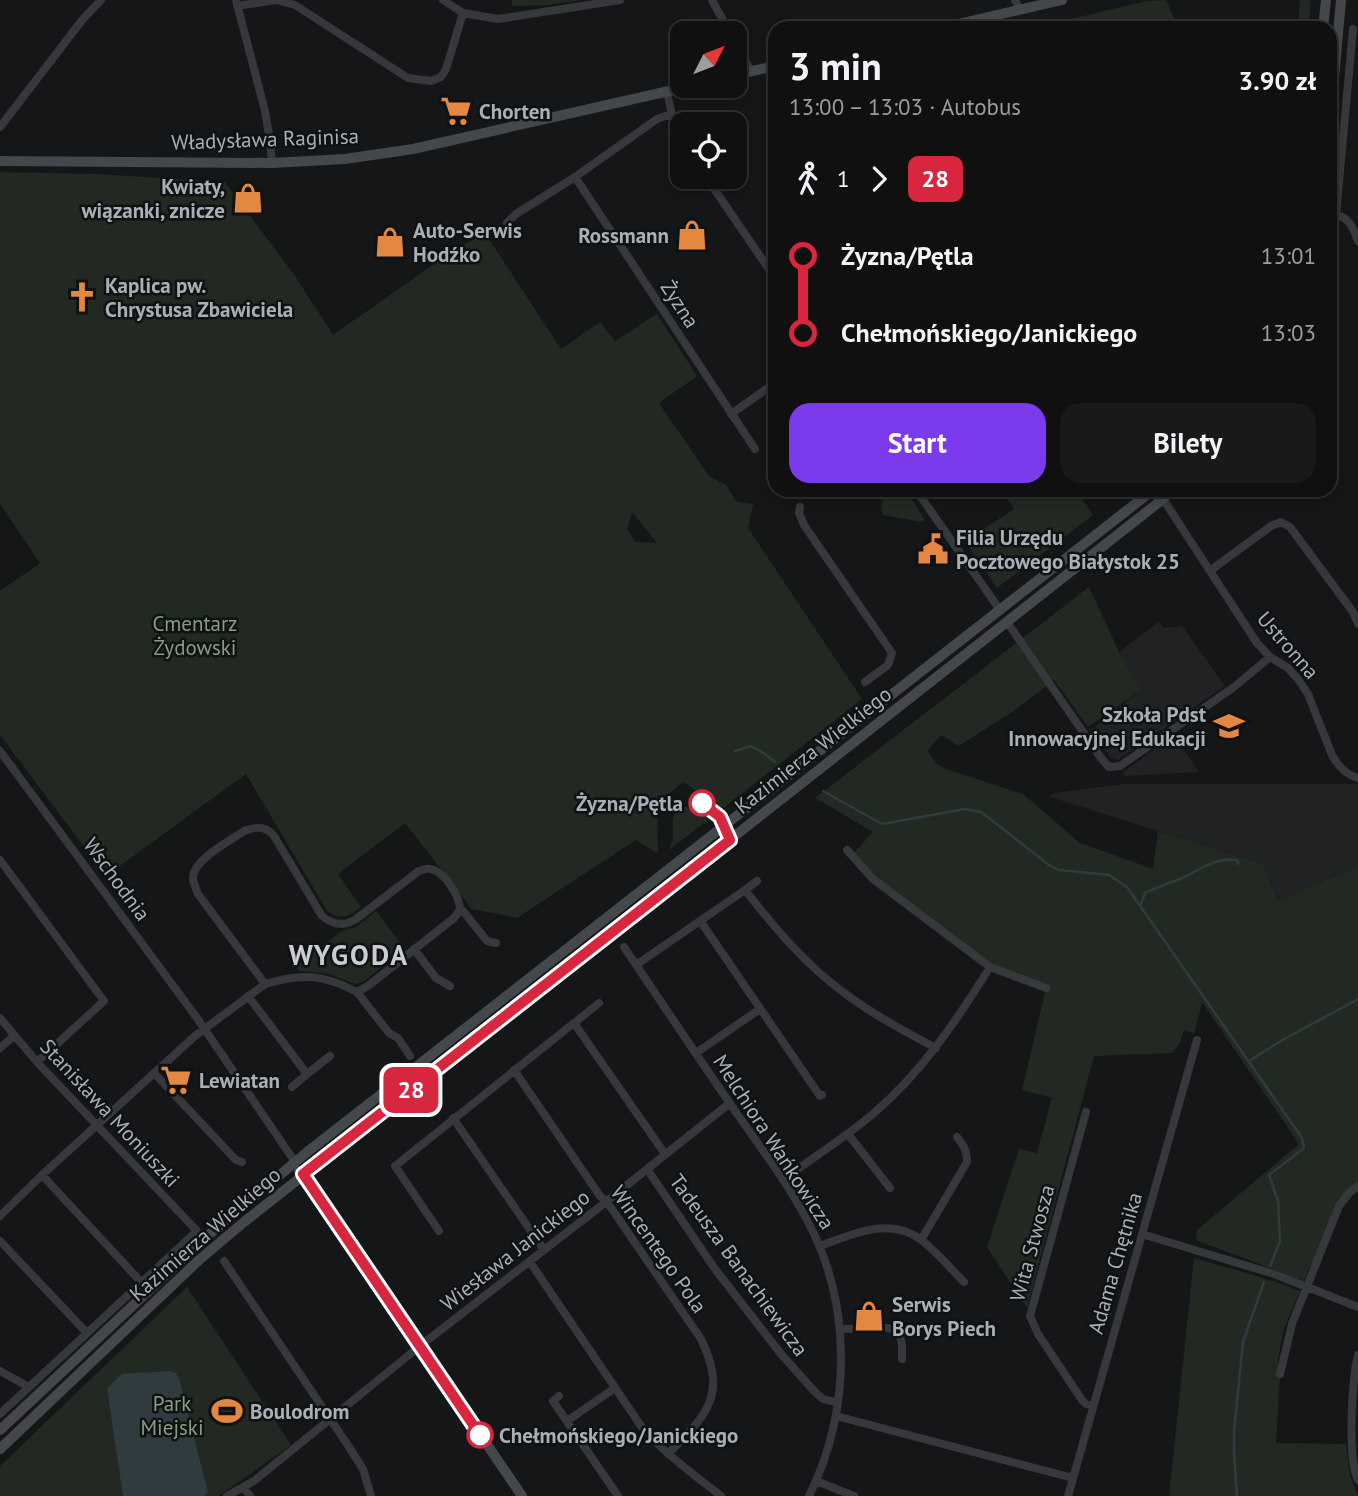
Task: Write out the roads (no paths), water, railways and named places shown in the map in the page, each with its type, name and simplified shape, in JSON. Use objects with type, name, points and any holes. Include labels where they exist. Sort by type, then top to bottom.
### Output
[{"type":"main road","points":[[964,21],[1018,5],[1062,0]]},
{"type":"main road","points":[[1323,21],[1325,0]]},
{"type":"main road","points":[[1337,42],[1341,0]]},
{"type":"main road","points":[[747,72],[768,67]]},
{"type":"main road","name":"Władysława Raginisa","points":[[0,161],[272,163],[345,159],[413,149],[670,91]]},
{"type":"main road","name":"Kazimierza Wielkiego","points":[[1,1429],[205,1238],[292,1165],[1144,497]]},
{"type":"main road","name":"Kazimierza Wielkiego","points":[[0,1449],[243,1222],[1163,499]]},
{"type":"main road","points":[[920,674],[919,682],[928,684]]},
{"type":"main road","points":[[724,827],[730,840]]},
{"type":"main road","points":[[374,1100],[383,1112]]},
{"type":"main road","points":[[292,1165],[303,1174],[522,1496]]},
{"type":"main road","points":[[1,1429],[3,1435],[12,1438]]},
{"type":"street","points":[[0,127],[83,19],[101,0]]},
{"type":"street","points":[[272,163],[265,111],[236,3],[276,0],[295,5],[408,78],[431,81],[441,77],[446,69],[463,13]]},
{"type":"street","points":[[443,0],[463,13],[498,19],[620,0]]},
{"type":"street","points":[[715,1],[724,21]]},
{"type":"street","points":[[1337,204],[1353,29]]},
{"type":"street","points":[[747,64],[751,71]]},
{"type":"street","points":[[667,92],[671,112]]},
{"type":"street","points":[[507,223],[516,214],[575,177],[645,127],[670,114]]},
{"type":"street","name":"Żyzna","points":[[575,177],[755,449]]},
{"type":"street","points":[[714,189],[768,268]]},
{"type":"street","points":[[1337,215],[1346,218],[1352,225],[1358,241]]},
{"type":"street","points":[[732,414],[768,388]]},
{"type":"street","points":[[921,497],[1000,610]]},
{"type":"street","name":"Ustronna","points":[[1163,499],[1257,643],[1270,657],[1288,668],[1308,694],[1336,763],[1358,778]]},
{"type":"street","points":[[800,507],[799,513],[804,524],[892,653],[888,665],[866,682]]},
{"type":"street","points":[[1211,570],[1271,526],[1281,522],[1290,527],[1353,612],[1358,624]]},
{"type":"street","points":[[1007,622],[1109,767],[1120,766],[1234,687],[1270,657]]},
{"type":"street","name":"Wschodnia","points":[[0,751],[205,1029],[292,1165]]},
{"type":"street","points":[[265,984],[198,894],[193,880],[196,867],[203,859],[251,828],[266,829],[274,836],[322,916],[333,923],[342,925],[352,922],[424,869],[430,869],[445,878],[458,897],[460,910],[454,918],[357,992]]},
{"type":"street","points":[[847,850],[873,879],[990,967],[1046,988]]},
{"type":"street","points":[[0,860],[104,1001],[37,1062]]},
{"type":"street","points":[[636,965],[757,881]]},
{"type":"street","points":[[745,890],[787,941],[842,992],[888,1023],[936,1048]]},
{"type":"street","points":[[460,910],[487,942],[496,943]]},
{"type":"street","points":[[701,922],[820,1096],[822,1094]]},
{"type":"street","name":"Melchiora Wańkowicza","points":[[624,947],[783,1180],[820,1246],[833,1288],[841,1329],[841,1385],[829,1447],[809,1496]]},
{"type":"street","points":[[414,949],[436,978],[450,986]]},
{"type":"street","points":[[783,1180],[848,1134],[892,1097],[936,1048],[990,967]]},
{"type":"street","points":[[0,1216],[154,1073],[205,1029],[265,984],[309,976],[325,978],[343,985],[357,992],[389,1033],[398,1038],[410,1056]]},
{"type":"street","points":[[248,996],[307,1074]]},
{"type":"street","points":[[439,1231],[394,1166],[599,1003]]},
{"type":"street","points":[[696,1053],[760,1009]]},
{"type":"street","name":"Stanisława Moniuszki","points":[[0,1018],[37,1062],[197,1231],[141,1282]]},
{"type":"street","points":[[574,1023],[665,1154]]},
{"type":"street","points":[[0,1048],[14,1036]]},
{"type":"street","name":"Adama Chętnika","points":[[1068,1496],[1197,1040]]},
{"type":"street","points":[[292,1087],[330,1056]]},
{"type":"street","name":"Wincentego Pola","points":[[514,1070],[701,1339],[709,1357],[713,1385],[709,1403],[702,1419],[668,1454]]},
{"type":"street","points":[[154,1073],[236,1160],[242,1162]]},
{"type":"street","name":"Wiesława Janickiego","points":[[227,1496],[254,1481],[420,1346],[730,1103]]},
{"type":"street","name":"Wita Stwosza","points":[[1086,1112],[1030,1316],[1038,1334],[1082,1400],[1093,1406]]},
{"type":"street","points":[[453,1118],[544,1250]]},
{"type":"street","points":[[848,1134],[890,1188]]},
{"type":"street","points":[[921,1240],[967,1162],[967,1153],[957,1138]]},
{"type":"street","name":"Tadeusza Banachiewicza","points":[[647,1169],[715,1269],[781,1354],[823,1399],[838,1403]]},
{"type":"street","points":[[0,1414],[141,1282],[42,1175]]},
{"type":"street","points":[[1280,1374],[1292,1324],[1339,1206],[1358,1186]]},
{"type":"street","points":[[820,1246],[878,1227],[903,1231],[921,1240],[964,1282]]},
{"type":"street","points":[[1142,1234],[1274,1274],[1358,1307]]},
{"type":"street","points":[[0,1241],[87,1333]]},
{"type":"street","points":[[224,1261],[363,1469],[371,1496]]},
{"type":"street","points":[[530,1262],[641,1426],[668,1454],[721,1496]]},
{"type":"street","points":[[841,1329],[889,1328],[896,1331],[902,1338],[902,1359]]},
{"type":"street","points":[[1358,1355],[1354,1374],[1352,1437],[1353,1462],[1358,1480]]},
{"type":"street","points":[[0,1371],[29,1387]]},
{"type":"street","points":[[567,1421],[615,1388]]},
{"type":"street","points":[[559,1396],[553,1401],[618,1496]]},
{"type":"street","points":[[836,1416],[1073,1478]]},
{"type":"street","points":[[816,1481],[855,1496]]},
{"type":"street","points":[[243,1487],[250,1496]]},
{"type":"waterway","points":[[735,751],[751,746],[775,762]]},
{"type":"waterway","points":[[823,791],[882,824],[965,809],[981,812],[1049,865],[1059,870],[1109,875],[1127,887],[1302,1138],[1304,1148],[1269,1175],[1278,1201],[1280,1241],[1270,1266]]},
{"type":"waterway","points":[[1141,904],[1145,893],[1209,864],[1223,860],[1237,860],[1238,864]]},
{"type":"waterway","points":[[1249,1061],[1358,999]]},
{"type":"waterway","points":[[1237,1496],[1234,1431],[1243,1342],[1264,1282]]},
{"type":"place","name":"Chorten","points":[[456,111]]},
{"type":"place","name":"Kwiaty, wiązanki, znicze","points":[[248,198]]},
{"type":"place","name":"Rossmann","points":[[692,235]]},
{"type":"place","name":"Auto-Serwis Hodźko","points":[[390,242]]},
{"type":"place","name":"Kaplica pw. Chrystusa Zbawiciela","points":[[82,297]]},
{"type":"place","name":"Filia Urzędu Pocztowego Białystok 25","points":[[933,549]]},
{"type":"place","name":"Szkoła Pdst Innowacyjnej Edukacji","points":[[1229,726]]},
{"type":"place","name":"Żyzna/Pętla","points":[[702,803]]},
{"type":"place","name":"Lewiatan","points":[[176,1080]]},
{"type":"place","name":"Serwis Borys Piech","points":[[869,1316]]},
{"type":"place","name":"Boulodrom","points":[[227,1411]]},
{"type":"place","name":"Chełmońskiego/Janickiego","points":[[480,1435]]},
{"type":"district","name":"WYGODA","points":[[349,954]]},
{"type":"park label","name":"Cmentarz Żydowski","points":[[195,635]]},
{"type":"park label","name":"Park Miejski","points":[[172,1415]]}]
